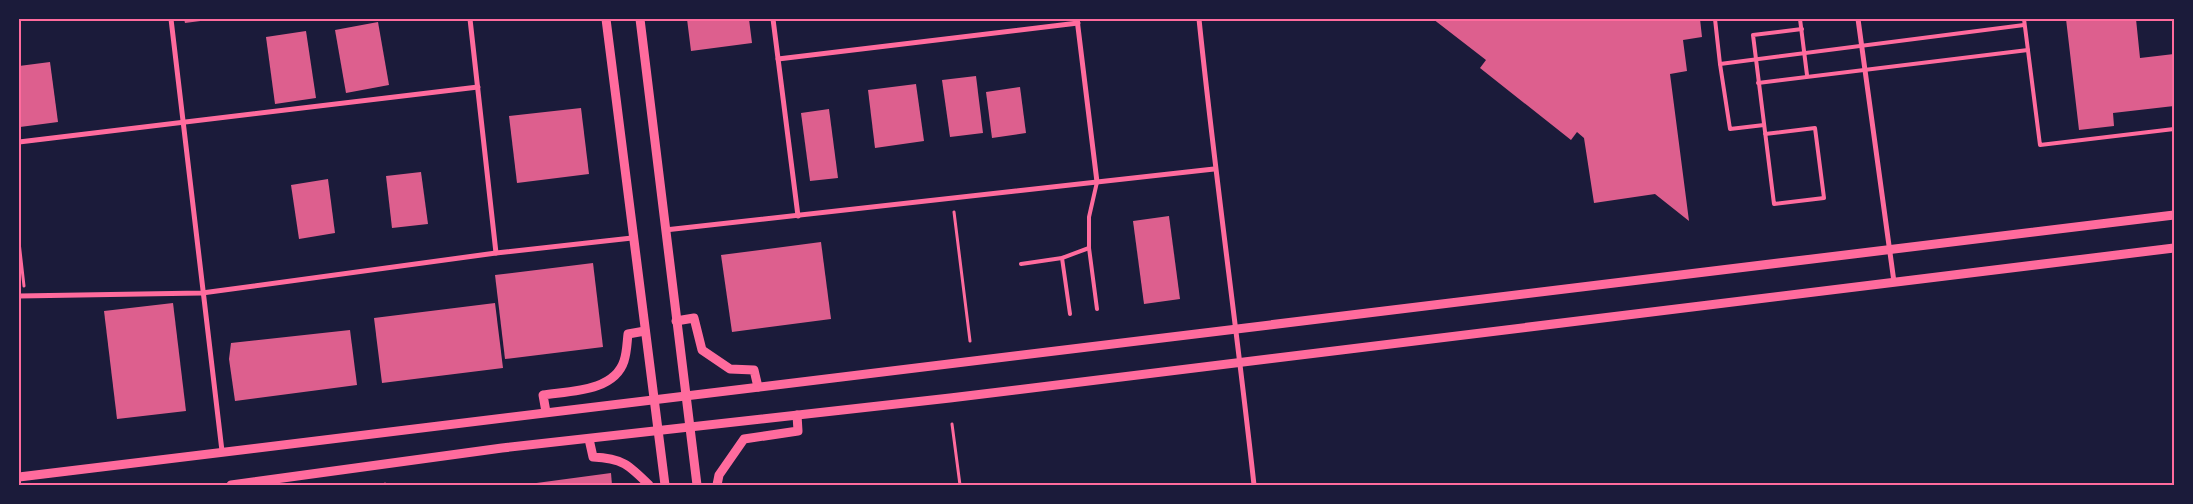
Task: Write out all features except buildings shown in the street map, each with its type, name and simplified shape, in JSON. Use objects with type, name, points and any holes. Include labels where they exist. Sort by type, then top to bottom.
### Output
[{"type":"street","points":[[171,19],[222,451]]},
{"type":"street","points":[[470,19],[496,253]]},
{"type":"street","points":[[606,19],[632,238],[666,485]]},
{"type":"street","points":[[640,19],[696,485]]},
{"type":"street","points":[[773,19],[798,216]]},
{"type":"street","points":[[1199,19],[1214,168],[1237,329],[1254,485]]},
{"type":"street","points":[[1858,19],[1860,45],[1894,282]]},
{"type":"street","points":[[778,59],[1077,21],[1097,182]]},
{"type":"street","points":[[19,142],[478,87]]},
{"type":"street","points":[[665,230],[1214,168]]},
{"type":"street","points":[[19,477],[2174,215]]},
{"type":"street","points":[[19,296],[202,292],[496,253],[632,238]]},
{"type":"street","points":[[231,485],[502,448],[659,432],[2174,248]]},
{"type":"street","points":[[676,321],[694,318],[702,350],[730,369],[754,370],[758,387]]},
{"type":"street","points":[[546,412],[543,395],[593,387],[609,380],[624,362],[628,334],[645,331]]},
{"type":"street","points":[[717,485],[718,475],[744,439],[798,431],[797,415]]},
{"type":"street","points":[[589,439],[593,457],[613,458],[632,468],[650,485]]},
{"type":"lane","points":[[1715,19],[1730,129],[1764,125]]},
{"type":"lane","points":[[1800,19],[1807,76]]},
{"type":"lane","points":[[2024,19],[2040,145],[2174,129]]},
{"type":"lane","points":[[1720,64],[2024,25]]},
{"type":"lane","points":[[1765,134],[1815,128],[1824,198],[1774,204],[1758,83],[1753,35],[1802,29]]},
{"type":"lane","points":[[1758,83],[2028,50]]},
{"type":"lane","points":[[1097,182],[1088,216],[1089,248],[1097,309]]},
{"type":"lane","points":[[1021,264],[1062,258],[1089,248]]},
{"type":"lane","points":[[1062,258],[1070,314]]},
{"type":"path","points":[[954,212],[970,341]]},
{"type":"path","points":[[19,242],[26,295]]},
{"type":"path","points":[[952,424],[960,485]]}]
